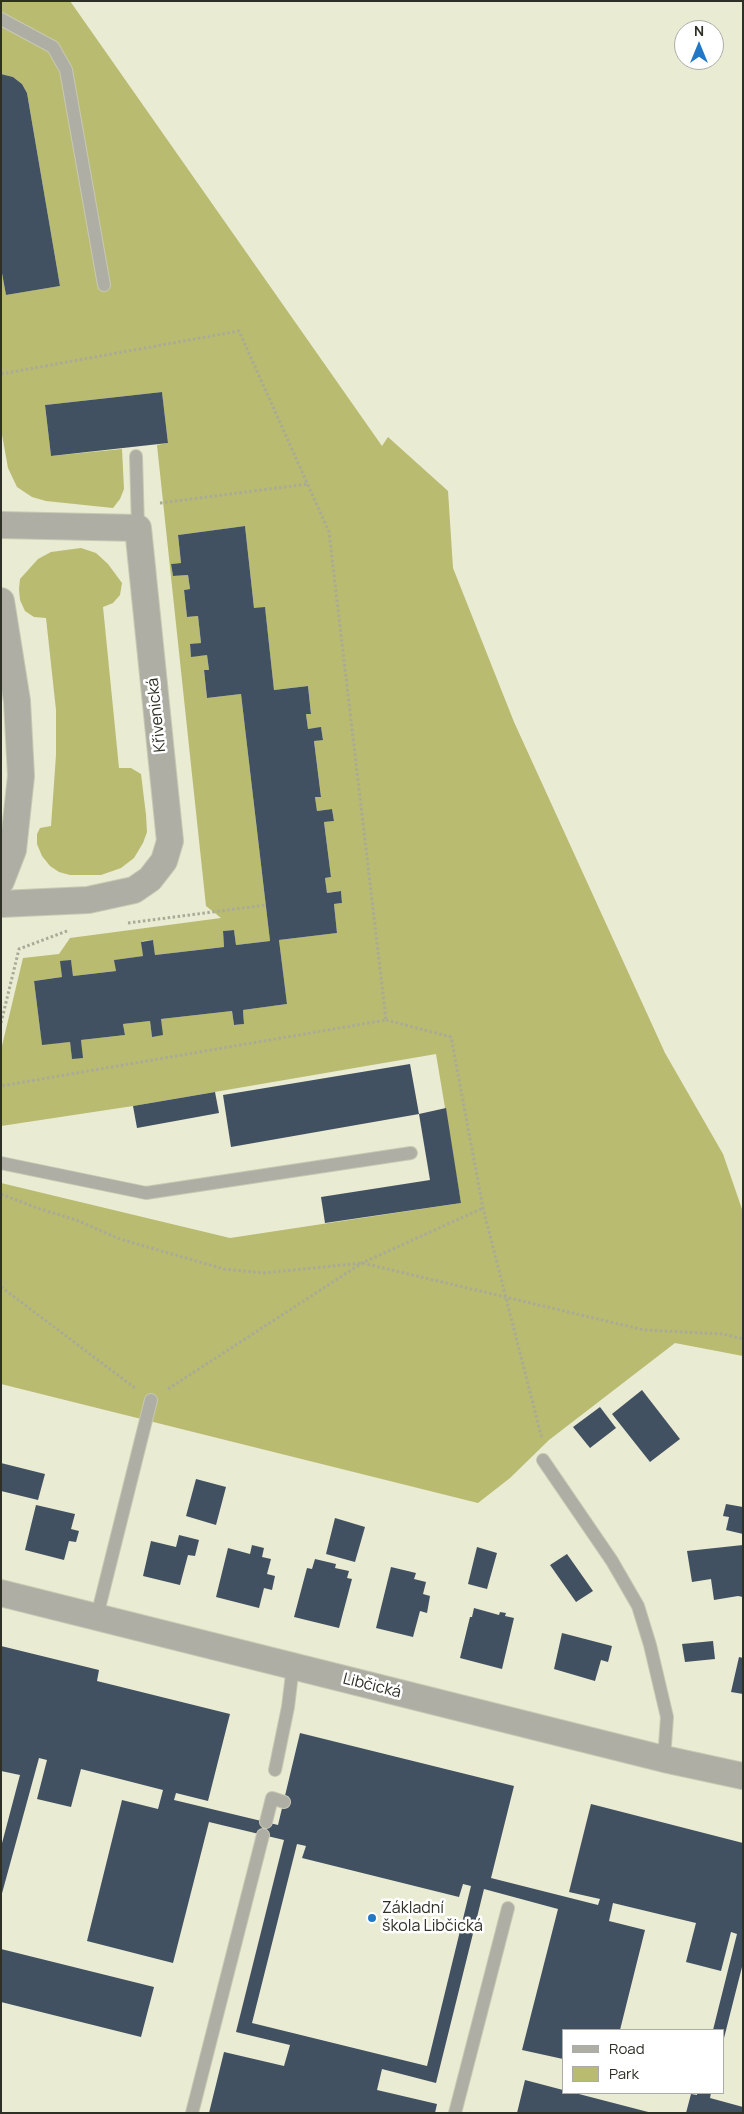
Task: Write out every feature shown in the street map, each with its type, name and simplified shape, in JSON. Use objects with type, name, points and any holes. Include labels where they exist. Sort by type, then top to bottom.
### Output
[{"type":"street","points":[[1,525],[137,517]]},
{"type":"street","name":"Křivenická","points":[[1,904],[88,900],[110,897],[134,890],[150,880],[164,861],[170,841],[137,517]]},
{"type":"street","points":[[1,601],[17,701],[21,776],[13,850],[1,882]]},
{"type":"street","name":"Libčická","points":[[1,1593],[743,1776]]},
{"type":"lane","points":[[1,19],[53,47],[66,70],[104,285]]},
{"type":"lane","points":[[136,456],[137,517]]},
{"type":"lane","points":[[1,1163],[146,1193],[411,1153]]},
{"type":"lane","points":[[97,1616],[151,1400]]},
{"type":"lane","points":[[543,1460],[612,1561],[638,1606],[650,1645],[667,1717],[664,1758]]},
{"type":"lane","points":[[275,1770],[294,1666]]},
{"type":"lane","points":[[266,1822],[272,1798],[284,1802]]},
{"type":"lane","points":[[192,2113],[263,1835]]},
{"type":"lane","points":[[455,2113],[508,1908]]},
{"type":"path","points":[[1,374],[239,331],[329,532],[386,1020]]},
{"type":"path","points":[[137,517],[308,484]]},
{"type":"path","points":[[128,923],[266,905]]},
{"type":"path","points":[[1,1023],[19,949],[68,931]]},
{"type":"path","points":[[1,1086],[386,1020],[451,1037],[483,1208],[542,1434],[543,1460]]},
{"type":"path","points":[[1,1194],[76,1220],[120,1239],[224,1269],[263,1273],[362,1263],[644,1330],[723,1334],[743,1339]]},
{"type":"path","points":[[1,1287],[151,1400],[362,1263],[483,1208]]},
{"type":"green space","points":[[1,1],[70,1],[382,446],[388,437],[448,491],[453,568],[514,722],[665,1053],[723,1154],[743,1212],[743,1356],[675,1343],[549,1440],[510,1478],[478,1503],[1,1384],[1,1183],[230,1238],[461,1203],[436,1054],[133,1106],[1,1126],[1,1050],[23,958],[59,954],[70,938],[221,918],[206,906],[157,445],[168,443],[162,392],[45,405],[51,456],[122,449],[124,489],[120,499],[113,508],[46,501],[32,497],[17,487],[8,468],[1,429],[1,268],[6,295],[60,286],[27,93],[22,84],[13,77],[1,74]],"holes":[[[245,526],[254,608],[265,608],[274,690],[308,686],[311,713],[306,714],[308,729],[321,728],[323,739],[314,741],[321,796],[315,797],[317,811],[332,809],[334,821],[324,822],[331,877],[325,878],[327,893],[341,891],[342,903],[334,904],[337,933],[279,940],[287,1004],[243,1010],[244,1024],[234,1025],[232,1011],[161,1019],[152,1037],[150,1021],[123,1024],[125,1035],[81,1040],[82,1058],[72,1058],[70,1042],[42,1044],[34,981],[62,977],[61,961],[71,961],[73,976],[116,971],[115,960],[143,956],[142,941],[153,940],[155,955],[224,947],[223,931],[234,930],[236,945],[270,941],[241,694],[207,698],[204,671],[209,670],[207,655],[191,656],[190,645],[201,643],[198,616],[187,617],[184,590],[190,589],[188,575],[173,576],[171,564],[181,563],[178,535]]]},
{"type":"green space","points":[[81,548],[96,553],[108,564],[122,583],[120,595],[113,603],[103,607],[119,768],[131,768],[141,774],[146,815],[147,832],[134,858],[121,868],[101,875],[70,875],[59,872],[50,866],[42,856],[37,844],[37,834],[40,828],[51,826],[56,755],[56,710],[46,618],[34,617],[25,611],[20,600],[19,589],[20,579],[38,559],[51,552]]},
{"type":"building","points":[[1,74],[13,77],[22,84],[27,93],[60,286],[6,295],[1,268]]},
{"type":"building","points":[[162,392],[168,443],[51,456],[45,405]]},
{"type":"building","points":[[245,526],[254,608],[265,607],[274,690],[308,686],[311,714],[306,714],[308,729],[321,727],[323,740],[314,741],[321,797],[315,797],[317,811],[332,809],[334,821],[324,822],[331,877],[325,878],[327,893],[341,891],[342,903],[334,904],[337,933],[279,940],[287,1004],[243,1010],[244,1024],[234,1025],[232,1011],[161,1019],[163,1035],[152,1037],[150,1021],[123,1024],[125,1035],[81,1040],[83,1058],[72,1059],[70,1042],[42,1045],[34,981],[62,977],[60,961],[71,960],[73,976],[116,971],[114,960],[143,956],[141,942],[153,940],[155,955],[224,947],[223,931],[234,930],[236,945],[270,941],[241,694],[207,698],[204,670],[209,670],[207,655],[191,657],[190,644],[201,643],[198,616],[187,617],[184,590],[190,589],[188,575],[173,576],[171,564],[181,563],[178,535]]},
{"type":"building","points":[[410,1064],[419,1114],[231,1147],[223,1095]]},
{"type":"building","points":[[215,1092],[219,1113],[137,1128],[133,1106]]},
{"type":"building","points":[[446,1108],[461,1203],[325,1223],[321,1197],[430,1180],[419,1114]]},
{"type":"building","points":[[642,1390],[680,1439],[650,1462],[612,1414]]},
{"type":"building","points":[[600,1407],[616,1428],[590,1448],[573,1427]]},
{"type":"building","points":[[1,1463],[45,1474],[38,1500],[1,1491]]},
{"type":"building","points":[[196,1479],[226,1487],[216,1525],[186,1516]]},
{"type":"building","points":[[726,1504],[743,1507],[743,1534],[726,1530],[729,1517],[723,1516]]},
{"type":"building","points":[[36,1505],[75,1514],[71,1529],[79,1531],[76,1542],[69,1541],[64,1560],[25,1550]]},
{"type":"building","points":[[335,1518],[365,1527],[355,1562],[326,1554]]},
{"type":"building","points":[[179,1535],[199,1540],[195,1556],[188,1555],[180,1585],[143,1576],[151,1541],[176,1547]]},
{"type":"building","points":[[252,1545],[264,1548],[262,1557],[271,1559],[267,1574],[275,1576],[272,1590],[264,1588],[259,1608],[216,1597],[228,1548],[250,1554]]},
{"type":"building","points":[[743,1545],[743,1597],[738,1596],[714,1600],[711,1579],[692,1582],[687,1551]]},
{"type":"building","points":[[477,1547],[497,1553],[487,1589],[468,1584]]},
{"type":"building","points":[[567,1554],[593,1591],[576,1602],[550,1565]]},
{"type":"building","points":[[315,1559],[336,1564],[335,1568],[349,1571],[347,1578],[352,1579],[339,1628],[294,1617],[307,1568],[312,1569]]},
{"type":"building","points":[[391,1567],[416,1573],[414,1579],[426,1582],[423,1594],[430,1596],[427,1613],[420,1611],[413,1637],[376,1628]]},
{"type":"building","points":[[474,1608],[499,1615],[500,1612],[506,1613],[505,1616],[514,1618],[502,1669],[460,1658]]},
{"type":"building","points":[[562,1633],[612,1646],[608,1662],[601,1660],[595,1681],[554,1669]]},
{"type":"building","points":[[713,1641],[715,1659],[685,1662],[682,1644]]},
{"type":"building","points":[[1,1646],[99,1670],[97,1681],[230,1714],[208,1801],[176,1793],[174,1800],[278,1825],[300,1733],[514,1786],[491,1878],[598,1905],[600,1899],[569,1892],[591,1804],[743,1843],[743,1963],[724,2038],[724,2029],[713,2029],[737,1934],[731,1932],[721,1971],[686,1962],[696,1923],[613,1903],[609,1921],[645,1930],[620,2029],[562,2029],[562,2059],[522,2050],[558,1909],[484,1889],[436,2083],[382,2069],[377,2090],[437,2104],[435,2113],[209,2113],[224,2052],[284,2066],[290,2045],[236,2032],[284,1840],[209,1822],[173,1963],[87,1941],[122,1800],[158,1809],[163,1790],[81,1769],[71,1807],[37,1799],[47,1760],[39,1758],[1,1897],[1,1847],[20,1775],[1,1771]],"holes":[[[297,1844],[306,1846],[302,1858],[459,1897],[463,1884],[471,1886],[427,2066],[252,2023]]]},
{"type":"building","points":[[739,1657],[743,1658],[743,1694],[731,1692]]},
{"type":"building","points":[[1,1949],[154,1987],[141,2037],[1,2002]]},
{"type":"building","points":[[525,2080],[562,2090],[562,2094],[579,2094],[652,2113],[517,2113]]},
{"type":"building","points":[[691,2094],[711,2094],[710,2098],[743,2107],[743,2113],[686,2113]]},
{"type":"place","name":"Základní škola Libčická","points":[[372,1918]]}]
